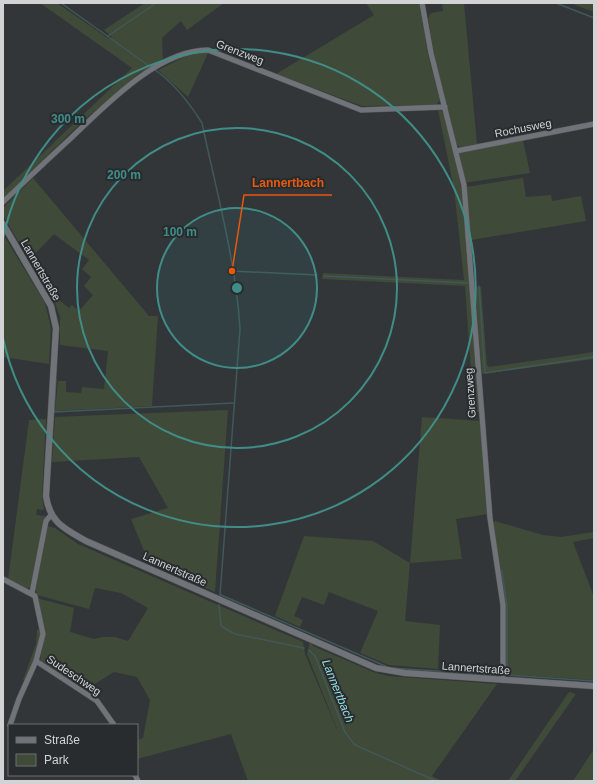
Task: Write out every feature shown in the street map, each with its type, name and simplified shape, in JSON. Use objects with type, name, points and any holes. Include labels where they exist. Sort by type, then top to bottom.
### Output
[{"type":"street","name":"Grenzweg","points":[[422,3],[432,53],[464,185],[492,532],[502,605],[503,680]]},
{"type":"street","name":"Grenzweg","points":[[3,202],[124,88],[149,71],[194,50],[208,50],[361,110],[445,107]]},
{"type":"street","name":"Rochusweg","points":[[456,151],[594,124]]},
{"type":"street","name":"Lannertstraße","points":[[3,224],[50,303],[55,318],[56,328],[46,486],[47,504],[51,515],[65,529],[86,541],[376,668],[405,674],[594,686]]},
{"type":"street","points":[[3,578],[32,594],[46,521],[51,515]]},
{"type":"street","name":"Sudeschweg","points":[[10,724],[19,699],[36,662],[43,634],[35,596],[32,594]]},
{"type":"street","name":"Sudeschweg","points":[[36,662],[97,701],[113,724]]},
{"type":"green space","points":[[40,3],[57,3],[109,39],[112,37],[104,30],[145,3],[224,3],[187,30],[181,21],[162,38],[163,62],[139,73],[83,121],[3,198],[3,191],[132,68]]},
{"type":"green space","points":[[366,3],[419,3],[429,59],[440,100],[436,105],[362,106],[276,74],[374,15]]},
{"type":"green space","points":[[442,3],[464,3],[477,144],[460,147],[455,144],[434,53],[428,18],[431,13],[443,11]]},
{"type":"green space","points":[[570,3],[594,3],[594,12]]},
{"type":"green space","points":[[195,52],[208,53],[188,97],[158,70]]},
{"type":"green space","points":[[438,110],[444,112],[461,185],[480,412],[474,412],[465,286],[322,279],[323,273],[464,280],[454,189]]},
{"type":"green space","points":[[523,140],[530,173],[464,183],[458,156],[460,152]]},
{"type":"green space","points":[[33,178],[149,316],[158,316],[152,406],[55,411],[58,381],[66,381],[66,392],[81,393],[82,387],[104,389],[108,351],[60,345],[60,317],[55,303],[59,300],[69,308],[72,305],[79,311],[93,295],[84,286],[91,277],[82,269],[89,260],[54,234],[29,260],[3,215],[3,208]]},
{"type":"green space","points":[[523,178],[526,197],[551,195],[552,201],[581,196],[586,221],[471,240],[466,187]]},
{"type":"green space","points":[[3,234],[45,303],[51,328],[49,364],[3,357]]},
{"type":"green space","points":[[475,287],[481,287],[487,365],[489,367],[594,352],[594,359],[482,374]]},
{"type":"green space","points":[[228,410],[215,592],[149,563],[131,519],[168,508],[139,457],[52,462],[55,417]]},
{"type":"green space","points":[[422,417],[481,421],[488,514],[456,519],[462,559],[410,563]]},
{"type":"green space","points":[[46,419],[42,496],[44,510],[37,509],[36,515],[45,516],[45,521],[31,587],[26,589],[8,580],[29,420]]},
{"type":"green space","points":[[495,521],[543,535],[561,537],[594,532],[594,538],[573,542],[594,597],[594,680],[505,674],[504,604],[493,524]]},
{"type":"green space","points":[[48,526],[55,528],[78,544],[303,642],[305,654],[341,739],[307,654],[310,641],[313,646],[373,672],[388,676],[497,684],[432,776],[442,781],[248,781],[231,734],[138,759],[138,740],[143,738],[150,700],[137,677],[114,672],[85,690],[40,662],[42,646],[37,598],[74,608],[70,632],[94,639],[115,637],[128,641],[148,608],[121,593],[95,588],[89,609],[37,595],[35,584]]},
{"type":"green space","points":[[304,536],[373,541],[410,563],[405,621],[440,625],[438,669],[389,665],[360,653],[378,611],[329,592],[324,605],[302,597],[294,616],[303,620],[300,627],[275,616]]},
{"type":"green space","points":[[41,629],[39,646],[26,682],[23,680],[36,644],[37,630]]},
{"type":"green space","points":[[569,692],[576,694],[515,781],[508,781]]},
{"type":"green space","points":[[594,749],[594,781],[573,781]]},
{"type":"waterway","name":"Lannertbach","points":[[61,3],[152,68]]},
{"type":"waterway","points":[[108,36],[156,3]]},
{"type":"waterway","points":[[556,3],[594,18]]},
{"type":"waterway","name":"Lannertbach","points":[[155,70],[169,81],[181,94],[202,123],[225,226],[238,303],[240,329],[220,595]]},
{"type":"waterway","points":[[232,271],[317,275]]},
{"type":"waterway","points":[[324,276],[468,283]]},
{"type":"waterway","points":[[479,286],[485,373],[594,357]]},
{"type":"waterway","points":[[56,379],[54,412],[233,403]]},
{"type":"waterway","points":[[502,571],[507,606],[507,675],[594,681]]},
{"type":"waterway","points":[[221,595],[390,668],[497,675]]},
{"type":"waterway","name":"Lannertbach","points":[[219,605],[221,626],[235,634],[304,648]]},
{"type":"waterway","name":"Lannertbach","points":[[309,650],[315,656],[345,732],[355,745],[436,781]]},
{"type":"place","name":"Lannertbach","points":[[232,271]]}]
